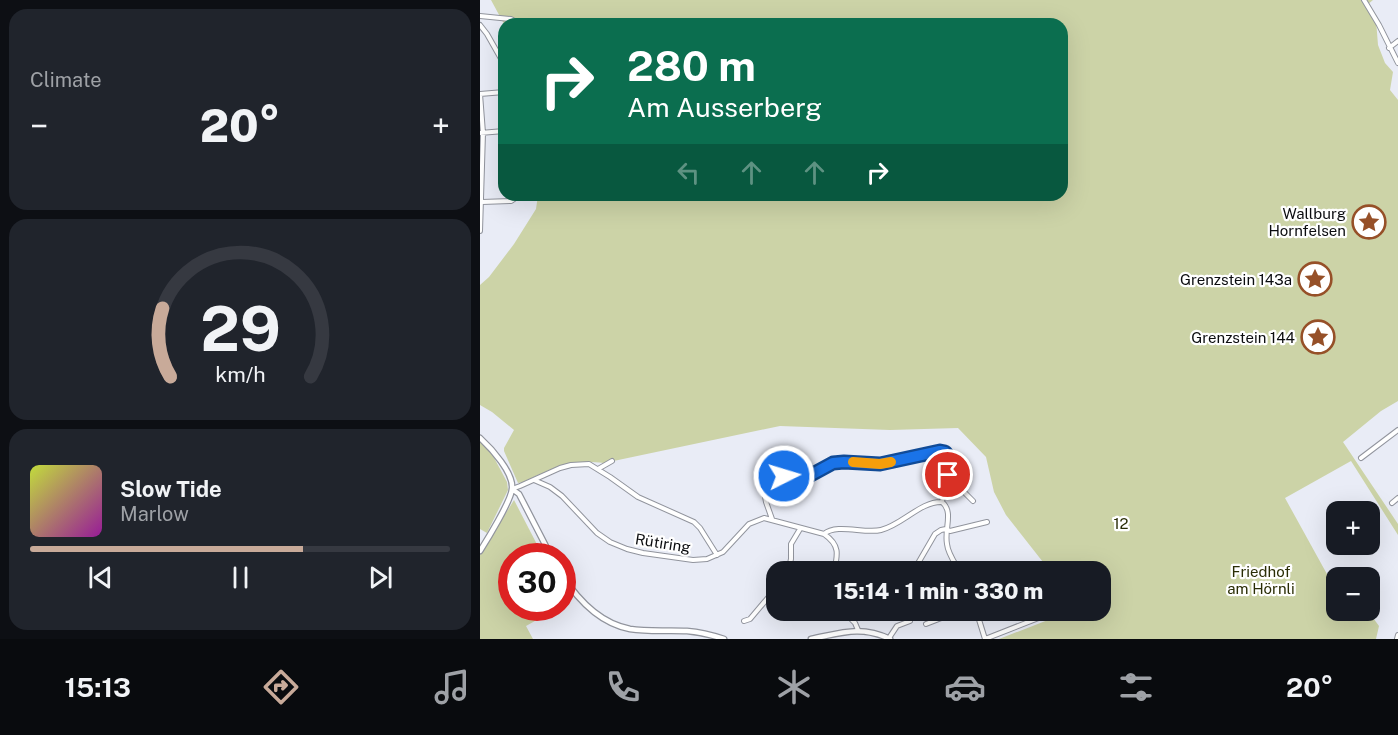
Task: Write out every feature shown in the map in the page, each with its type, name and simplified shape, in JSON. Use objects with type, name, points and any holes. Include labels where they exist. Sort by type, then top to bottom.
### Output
[{"type":"street","points":[[1364,0],[1398,63]]},
{"type":"street","points":[[480,16],[501,18]]},
{"type":"street","points":[[480,25],[498,53]]},
{"type":"street","points":[[1389,48],[1398,40]]},
{"type":"street","points":[[480,231],[482,133],[480,94],[498,92]]},
{"type":"street","points":[[482,133],[498,132]]},
{"type":"street","points":[[482,202],[498,201]]},
{"type":"street","points":[[1361,459],[1398,430]]},
{"type":"street","points":[[480,438],[495,452],[509,477],[512,489],[480,551]]},
{"type":"street","points":[[772,519],[761,476],[809,476],[833,463],[880,464],[940,451],[945,452],[950,458],[942,502]]},
{"type":"street","points":[[598,469],[612,461]]},
{"type":"street","points":[[512,489],[560,468],[590,464],[638,497],[694,522],[717,555],[723,552],[749,524],[764,518],[824,534],[835,545],[838,552],[836,561]]},
{"type":"street","name":"Rütiring","points":[[534,480],[550,487],[562,496],[597,533],[610,542],[627,549],[700,560],[717,555]]},
{"type":"street","points":[[945,488],[959,487],[973,501]]},
{"type":"street","points":[[512,489],[519,494],[544,543]]},
{"type":"street","points":[[1392,503],[1398,498]]},
{"type":"street","points":[[942,502],[949,512],[946,529],[947,545],[954,561]]},
{"type":"street","points":[[824,534],[833,529],[881,530],[931,503],[942,502]]},
{"type":"street","points":[[919,561],[935,534],[941,530],[950,531],[987,522]]},
{"type":"street","points":[[791,561],[791,544],[800,528]]},
{"type":"street","points":[[576,594],[596,613],[615,624],[632,629],[688,631],[723,639]]},
{"type":"street","points":[[744,621],[750,619],[766,600]]},
{"type":"street","points":[[853,621],[858,630]]},
{"type":"street","points":[[811,639],[858,630],[875,633],[889,639],[897,626],[910,621]]},
{"type":"street","points":[[926,624],[934,621]]},
{"type":"street","points":[[979,621],[985,639],[1031,621]]},
{"type":"green space","points":[[491,0],[1373,0],[1367,5],[1376,20],[1378,45],[1385,63],[1393,72],[1390,90],[1398,100],[1398,401],[1381,411],[1343,442],[1398,524],[1398,535],[1380,507],[1380,501],[1376,501],[1351,461],[1285,498],[1326,572],[1326,621],[1375,621],[1379,626],[1376,639],[999,639],[1045,621],[1111,621],[1111,561],[1042,561],[1006,515],[994,492],[986,457],[958,428],[890,430],[780,426],[604,463],[571,463],[518,483],[504,451],[514,430],[480,405],[480,285],[489,277],[514,244],[536,209],[537,201],[1068,201],[1068,18],[501,18]]},
{"type":"green space","points":[[480,442],[491,452],[507,482],[508,490],[487,533],[480,529]]},
{"type":"green space","points":[[514,500],[536,543],[498,543],[498,621],[535,621],[526,626],[533,639],[480,639],[480,555]]},
{"type":"slow traffic","points":[[853,462],[880,464],[891,462]]},
{"type":"place","name":"Wallburg Hornfelsen","points":[[1369,222]]},
{"type":"place","name":"Grenzstein 143a","points":[[1315,279]]},
{"type":"place","name":"Grenzstein 144","points":[[1318,337]]},
{"type":"route","points":[[784,476],[809,476],[833,463],[880,464],[936,451],[945,452],[950,458],[948,475]]},
{"type":"park label","name":"12","points":[[1121,523]]},
{"type":"park label","name":"Friedhof am Hörnli","points":[[1261,580]]}]
